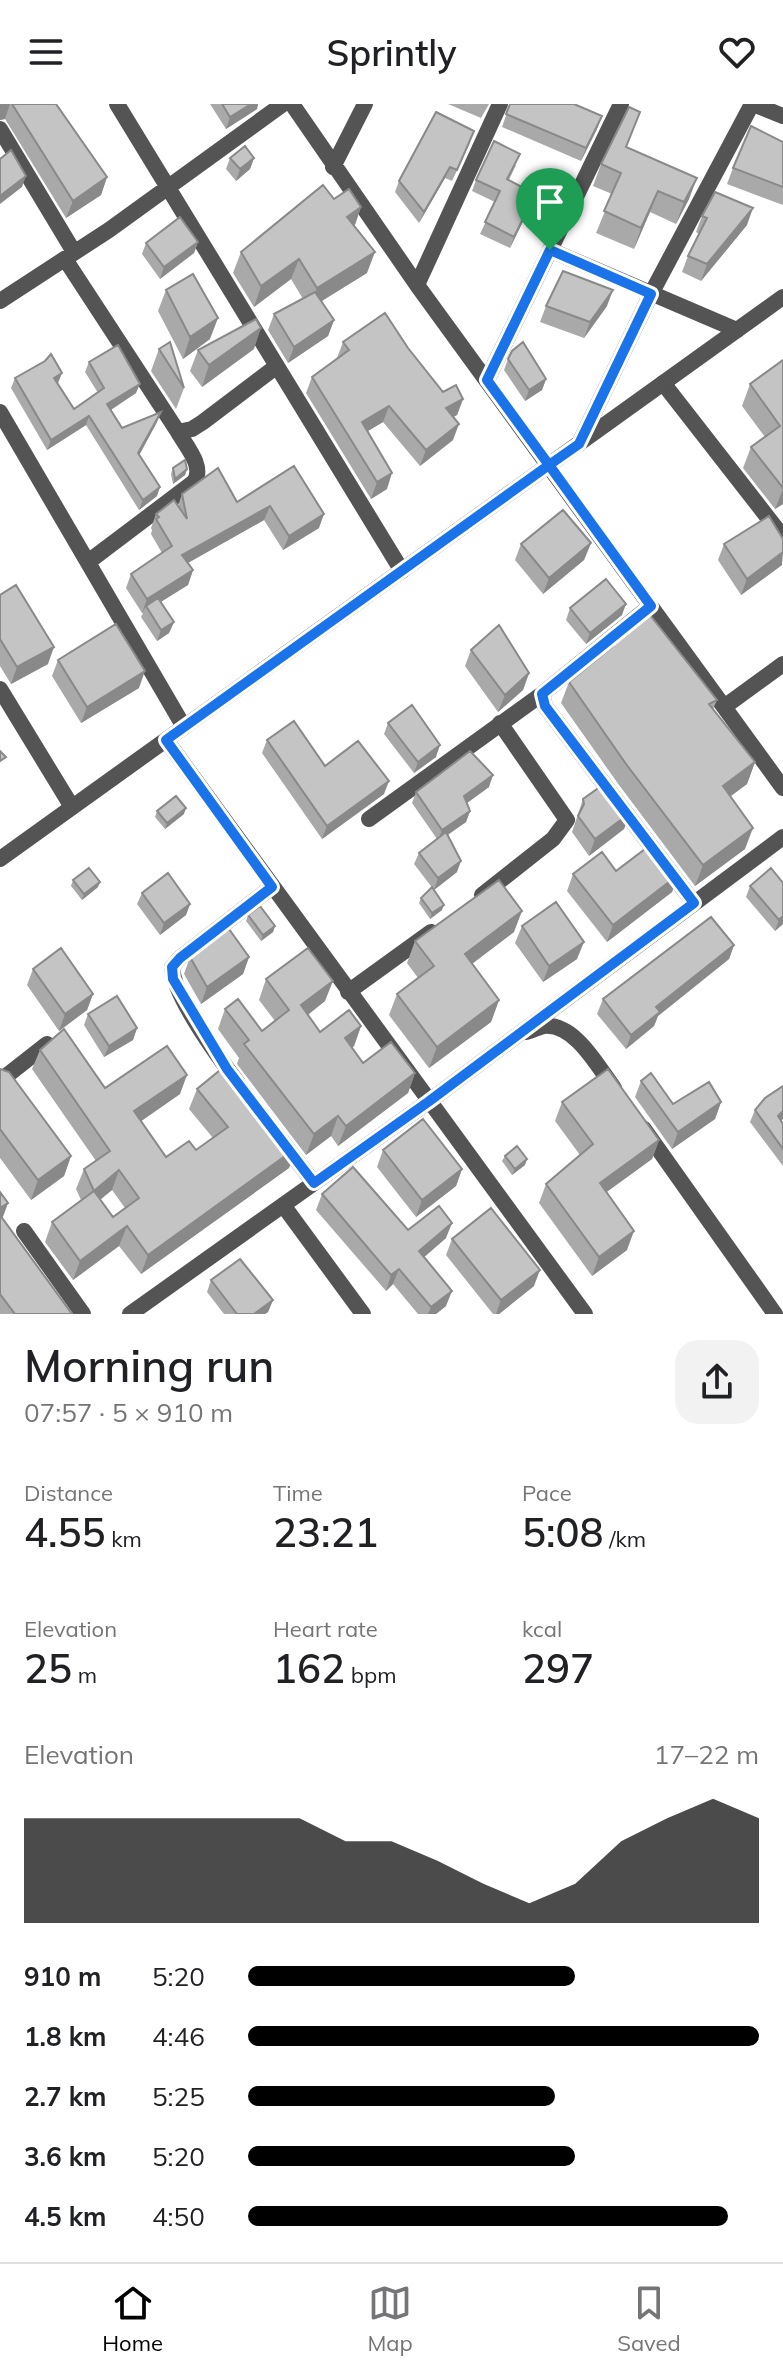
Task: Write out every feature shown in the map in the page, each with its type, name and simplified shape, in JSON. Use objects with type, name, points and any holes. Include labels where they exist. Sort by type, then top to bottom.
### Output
[{"type":"street","points":[[117,104],[402,571]]},
{"type":"street","points":[[0,301],[283,104]]},
{"type":"street","points":[[292,104],[417,285],[783,788]]},
{"type":"street","points":[[333,167],[365,104]]},
{"type":"street","points":[[417,285],[500,104]]},
{"type":"street","points":[[487,380],[621,104]]},
{"type":"street","points":[[579,444],[651,294],[752,104],[783,116]]},
{"type":"street","points":[[0,129],[70,255],[198,467],[194,482],[88,562]]},
{"type":"street","points":[[550,250],[737,330]]},
{"type":"street","points":[[0,859],[783,297]]},
{"type":"street","points":[[178,432],[192,429],[203,422],[277,366]]},
{"type":"street","points":[[663,383],[783,537]]},
{"type":"street","points":[[0,412],[184,727]]},
{"type":"street","points":[[769,519],[783,508]]},
{"type":"street","points":[[369,819],[542,694],[651,606]]},
{"type":"street","points":[[724,707],[783,664]]},
{"type":"street","points":[[0,689],[72,807]]},
{"type":"street","points":[[542,694],[545,706],[694,903]]},
{"type":"street","points":[[475,901],[553,839],[567,820],[500,723]]},
{"type":"street","points":[[166,740],[585,1314]]},
{"type":"street","points":[[130,1314],[428,1102],[783,837]]},
{"type":"street","points":[[246,1094],[187,1006],[173,979],[172,967],[272,887]]},
{"type":"street","points":[[348,992],[449,919]]},
{"type":"street","points":[[515,1036],[545,1026],[559,1028],[575,1038],[632,1112],[775,1314]]},
{"type":"street","points":[[0,1081],[47,1044]]},
{"type":"street","points":[[275,1132],[314,1183]]},
{"type":"street","points":[[283,1205],[363,1314]]},
{"type":"street","points":[[24,1231],[83,1314]]},
{"type":"building","points":[[12,104],[56,104],[107,177],[73,201]]},
{"type":"building","points":[[222,104],[251,104],[230,117]]},
{"type":"building","points":[[510,104],[574,104],[602,116],[586,148],[506,114]]},
{"type":"building","points":[[629,107],[640,112],[626,147],[697,178],[684,202],[658,191],[641,228],[604,211],[621,173],[601,164]]},
{"type":"building","points":[[436,112],[474,131],[457,170],[450,167],[424,212],[399,181]]},
{"type":"building","points":[[751,126],[783,142],[783,187],[733,168]]},
{"type":"building","points":[[494,141],[520,154],[507,179],[535,194],[514,237],[485,222],[500,191],[476,180]]},
{"type":"building","points":[[245,146],[254,158],[240,169],[230,158]]},
{"type":"building","points":[[11,150],[26,176],[0,196],[0,159]]},
{"type":"building","points":[[323,185],[334,199],[349,189],[361,207],[347,217],[375,252],[317,288],[299,259],[261,286],[241,252]]},
{"type":"building","points":[[715,192],[753,208],[707,264],[688,256],[707,218],[702,216]]},
{"type":"building","points":[[180,217],[198,242],[164,267],[146,243]]},
{"type":"building","points":[[563,271],[613,290],[590,322],[546,306]]},
{"type":"building","points":[[193,274],[218,318],[190,337],[166,290]]},
{"type":"building","points":[[315,292],[334,320],[294,347],[274,314]]},
{"type":"building","points":[[385,313],[443,392],[456,385],[463,399],[446,408],[459,424],[426,450],[389,406],[362,422],[392,473],[377,482],[312,377],[349,350],[343,342]]},
{"type":"building","points":[[256,319],[261,328],[209,365],[198,350]]},
{"type":"building","points":[[170,342],[184,388],[159,349]]},
{"type":"building","points":[[523,342],[546,379],[529,390],[508,359]]},
{"type":"building","points":[[118,345],[140,384],[107,404],[122,428],[161,412],[138,453],[160,487],[143,500],[89,416],[51,440],[15,378],[45,361],[51,354],[62,373],[54,378],[74,409],[104,388],[89,362]]},
{"type":"building","points":[[783,360],[783,488],[751,447],[780,426],[750,384]]},
{"type":"building","points":[[185,460],[187,469],[175,479],[173,468]]},
{"type":"building","points":[[294,466],[324,514],[289,536],[270,506],[182,555],[193,570],[147,599],[131,574],[172,546],[156,514],[174,500],[187,519],[182,494],[218,468],[237,502]]},
{"type":"building","points":[[563,510],[591,543],[549,578],[521,544]]},
{"type":"building","points":[[769,516],[783,539],[783,552],[747,579],[724,544]]},
{"type":"building","points":[[606,579],[626,604],[590,633],[570,608]]},
{"type":"building","points":[[16,585],[54,647],[17,667],[0,639],[0,595]]},
{"type":"building","points":[[158,598],[174,622],[161,630],[146,606]]},
{"type":"building","points":[[644,611],[717,700],[709,704],[755,762],[723,786],[753,828],[703,865],[626,764],[569,682],[613,646],[608,640]]},
{"type":"building","points":[[116,624],[145,671],[87,707],[58,660]]},
{"type":"building","points":[[499,625],[529,673],[505,695],[471,650]]},
{"type":"building","points":[[412,705],[440,745],[418,762],[388,723]]},
{"type":"building","points":[[294,721],[325,766],[358,741],[389,781],[327,826],[267,740]]},
{"type":"building","points":[[470,751],[493,775],[464,796],[470,811],[442,830],[416,792]]},
{"type":"building","points":[[607,782],[630,813],[595,839],[578,816],[583,799]]},
{"type":"building","points":[[176,796],[186,808],[167,823],[157,811]]},
{"type":"building","points":[[446,832],[461,861],[438,878],[419,853]]},
{"type":"building","points":[[653,843],[678,875],[613,925],[573,874],[602,852],[616,871]]},
{"type":"building","points":[[89,868],[100,882],[84,894],[73,880]]},
{"type":"building","points":[[771,868],[783,883],[783,916],[779,920],[750,886]]},
{"type":"building","points":[[168,873],[190,904],[164,923],[142,893]]},
{"type":"building","points":[[499,880],[522,911],[465,954],[499,1000],[437,1047],[397,994],[434,966],[415,941]]},
{"type":"building","points":[[432,887],[444,905],[432,913],[421,898]]},
{"type":"building","points":[[556,902],[584,942],[549,966],[522,926]]},
{"type":"building","points":[[260,906],[275,926],[263,935],[248,915]]},
{"type":"building","points":[[711,917],[734,945],[656,1007],[660,1012],[631,1035],[603,999]]},
{"type":"building","points":[[229,929],[249,957],[207,987],[190,957]]},
{"type":"building","points":[[61,948],[93,994],[65,1014],[33,969]]},
{"type":"building","points":[[308,948],[333,981],[301,1005],[320,1032],[349,1010],[361,1026],[345,1038],[363,1063],[391,1042],[415,1073],[346,1126],[338,1116],[314,1134],[244,1044],[249,1040],[225,1009],[238,999],[262,1031],[289,1010],[266,979]]},
{"type":"building","points":[[117,996],[137,1028],[109,1046],[88,1014]]},
{"type":"building","points":[[64,1029],[105,1088],[167,1046],[187,1075],[134,1111],[166,1157],[189,1141],[196,1150],[228,1127],[197,1089],[230,1062],[296,1148],[148,1255],[127,1226],[80,1261],[52,1222],[94,1191],[84,1169],[110,1151],[40,1050]],"holes":[[[119,1170],[139,1198],[113,1217],[94,1191]]]},
{"type":"building","points":[[0,1069],[9,1072],[71,1156],[38,1180],[0,1129]]},
{"type":"building","points":[[608,1069],[659,1140],[600,1183],[634,1231],[599,1257],[546,1184],[593,1144],[562,1102]]},
{"type":"building","points":[[651,1073],[673,1104],[709,1082],[721,1102],[678,1132],[641,1081]]},
{"type":"building","points":[[783,1086],[783,1111],[778,1116],[783,1124],[783,1149],[755,1110],[765,1098]]},
{"type":"building","points":[[423,1119],[462,1169],[422,1200],[383,1150]]},
{"type":"building","points":[[517,1146],[527,1159],[515,1169],[505,1156]]},
{"type":"building","points":[[353,1167],[408,1230],[439,1206],[452,1223],[419,1251],[452,1291],[431,1307],[399,1269],[391,1275],[322,1194]]},
{"type":"building","points":[[0,1192],[8,1203],[0,1208]]},
{"type":"building","points":[[491,1208],[540,1270],[501,1300],[452,1239]]},
{"type":"building","points":[[0,1215],[72,1314],[15,1314],[0,1294]]},
{"type":"building","points":[[240,1259],[273,1300],[254,1314],[237,1314],[211,1280]]},
{"type":"route","points":[[550,250],[487,380],[549,465],[166,740],[272,887],[180,958],[172,967],[173,979],[227,1069],[314,1183],[428,1102],[694,903],[545,706],[542,694],[651,606],[549,465],[579,444],[651,294],[550,250]]}]
